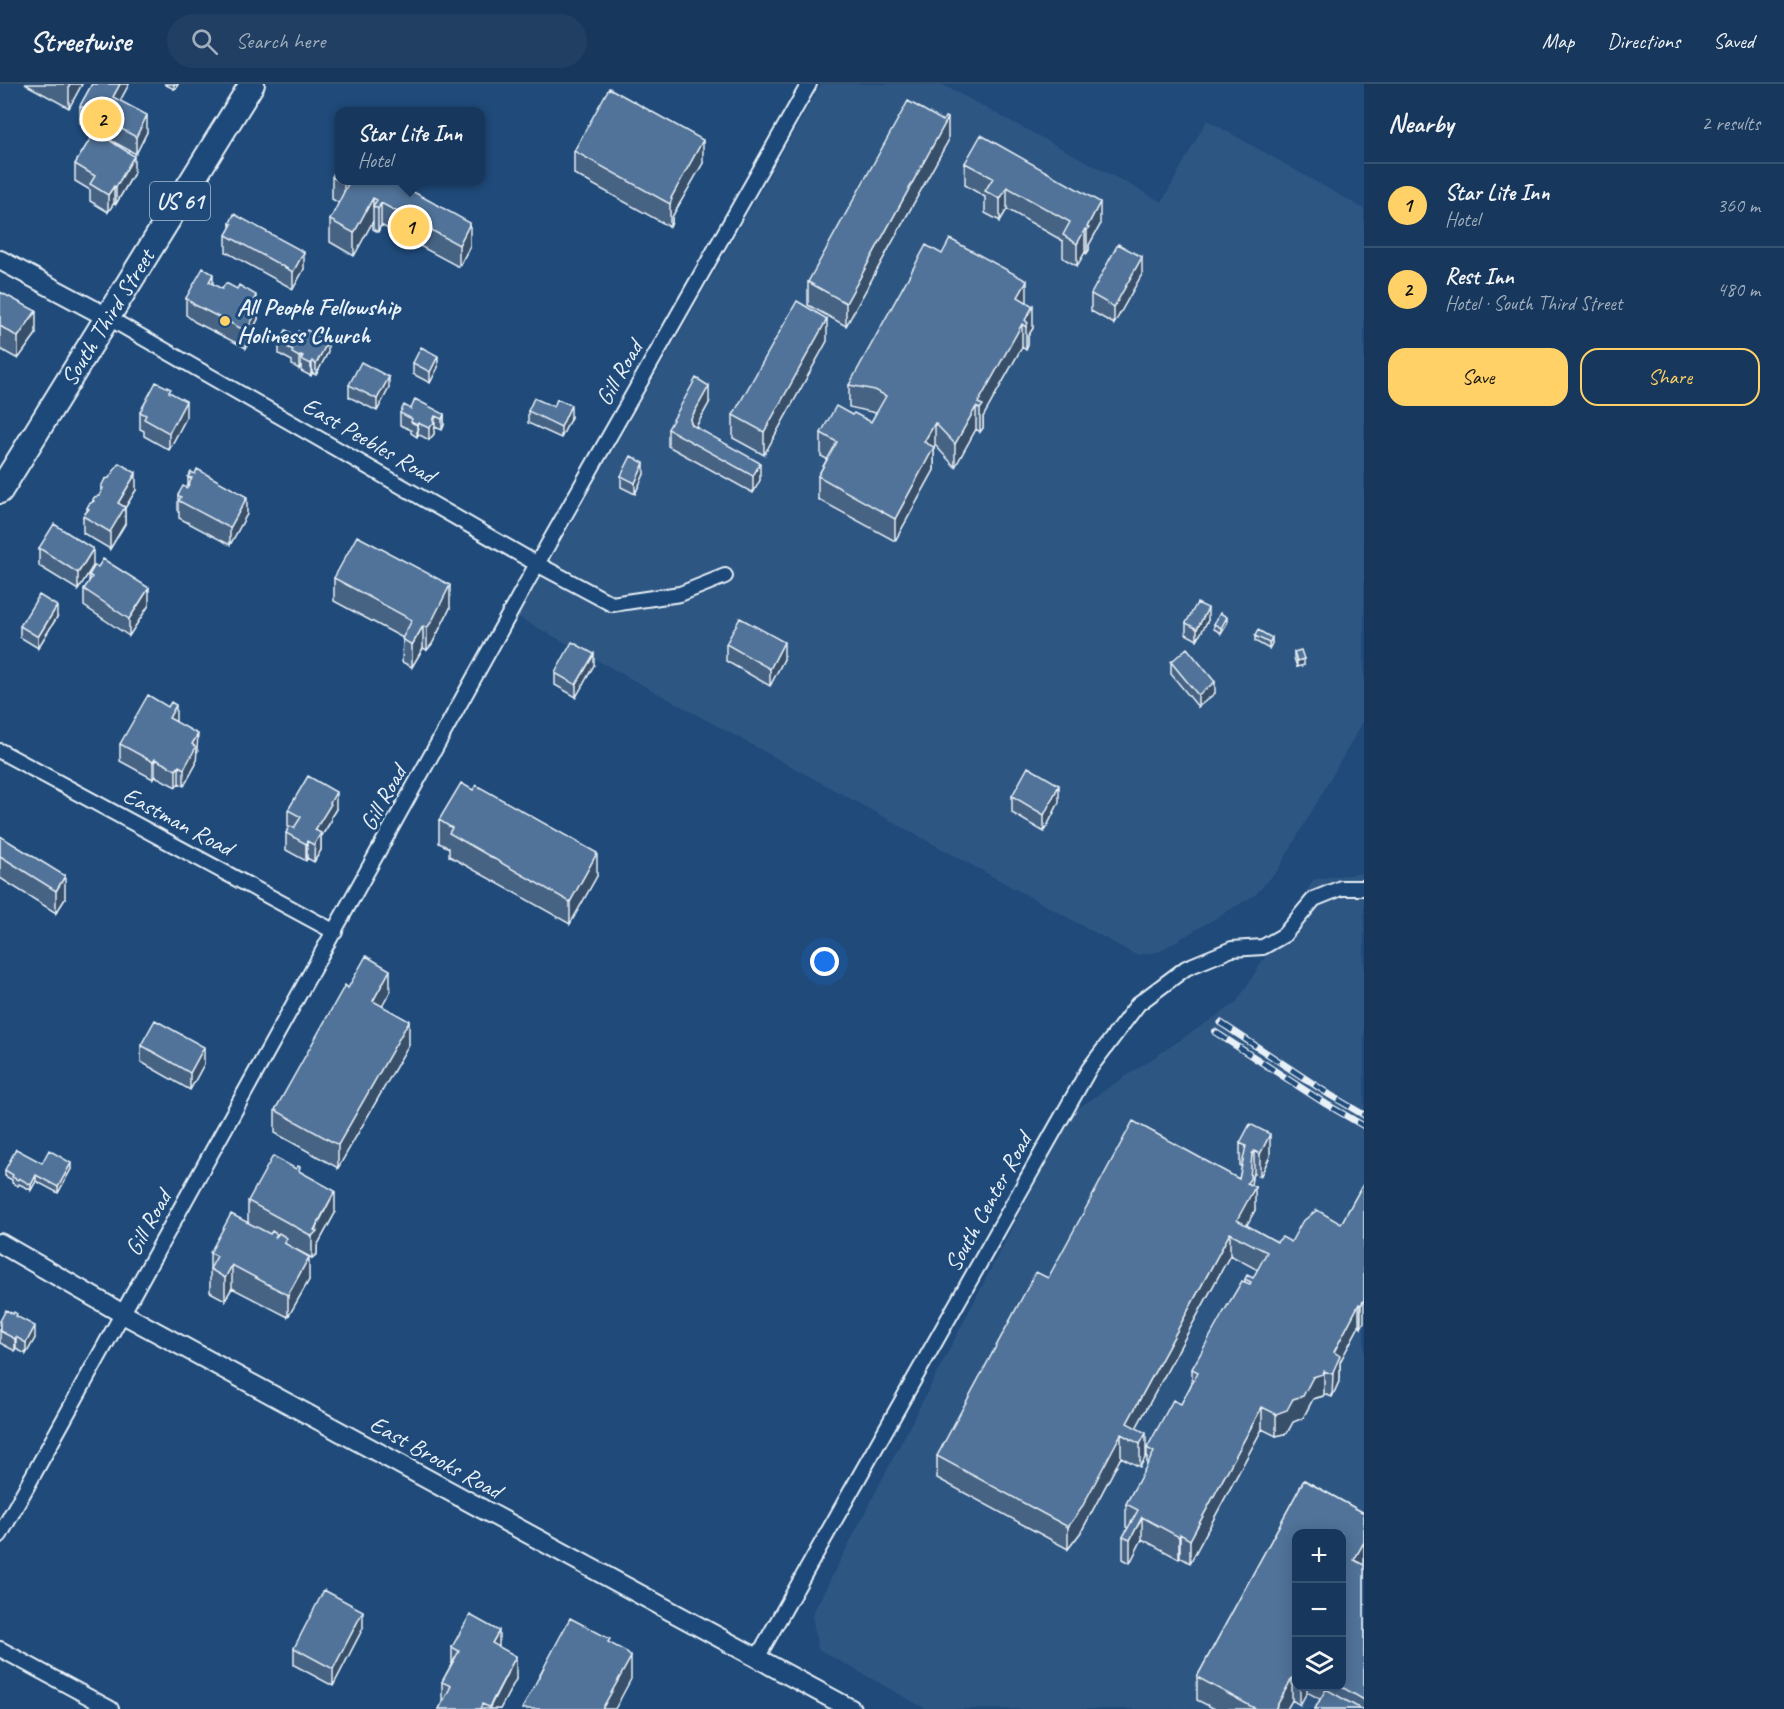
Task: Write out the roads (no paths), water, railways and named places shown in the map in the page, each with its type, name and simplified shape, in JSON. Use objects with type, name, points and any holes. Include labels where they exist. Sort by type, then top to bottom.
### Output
[{"type":"highway","name":"South Third Street","points":[[0,491],[252,84]]},
{"type":"main road","name":"East Peebles Road","points":[[0,260],[107,317]]},
{"type":"main road","name":"East Brooks Road","points":[[0,1243],[123,1314],[851,1709]]},
{"type":"street","name":"Gill Road","points":[[0,1535],[537,564],[809,84]]},
{"type":"street","name":"East Peebles Road","points":[[107,317],[537,564],[612,604],[680,594],[725,576]]},
{"type":"street","name":"Eastman Road","points":[[0,751],[335,932]]},
{"type":"street","name":"South Center Road","points":[[758,1658],[1089,1069],[1137,1004],[1186,968],[1232,949],[1263,946],[1284,935],[1314,899],[1341,888],[1364,888]]},
{"type":"street","points":[[0,1649],[111,1709]]},
{"type":"railway","points":[[1221,1023],[1364,1115]]},
{"type":"railway","points":[[1215,1032],[1364,1126]]},
{"type":"place","name":"Rest Inn","points":[[102,119]]},
{"type":"place","name":"Star Lite Inn","points":[[410,227]]},
{"type":"place","name":"All People Fellowship Holiness Church","points":[[225,321]]}]
